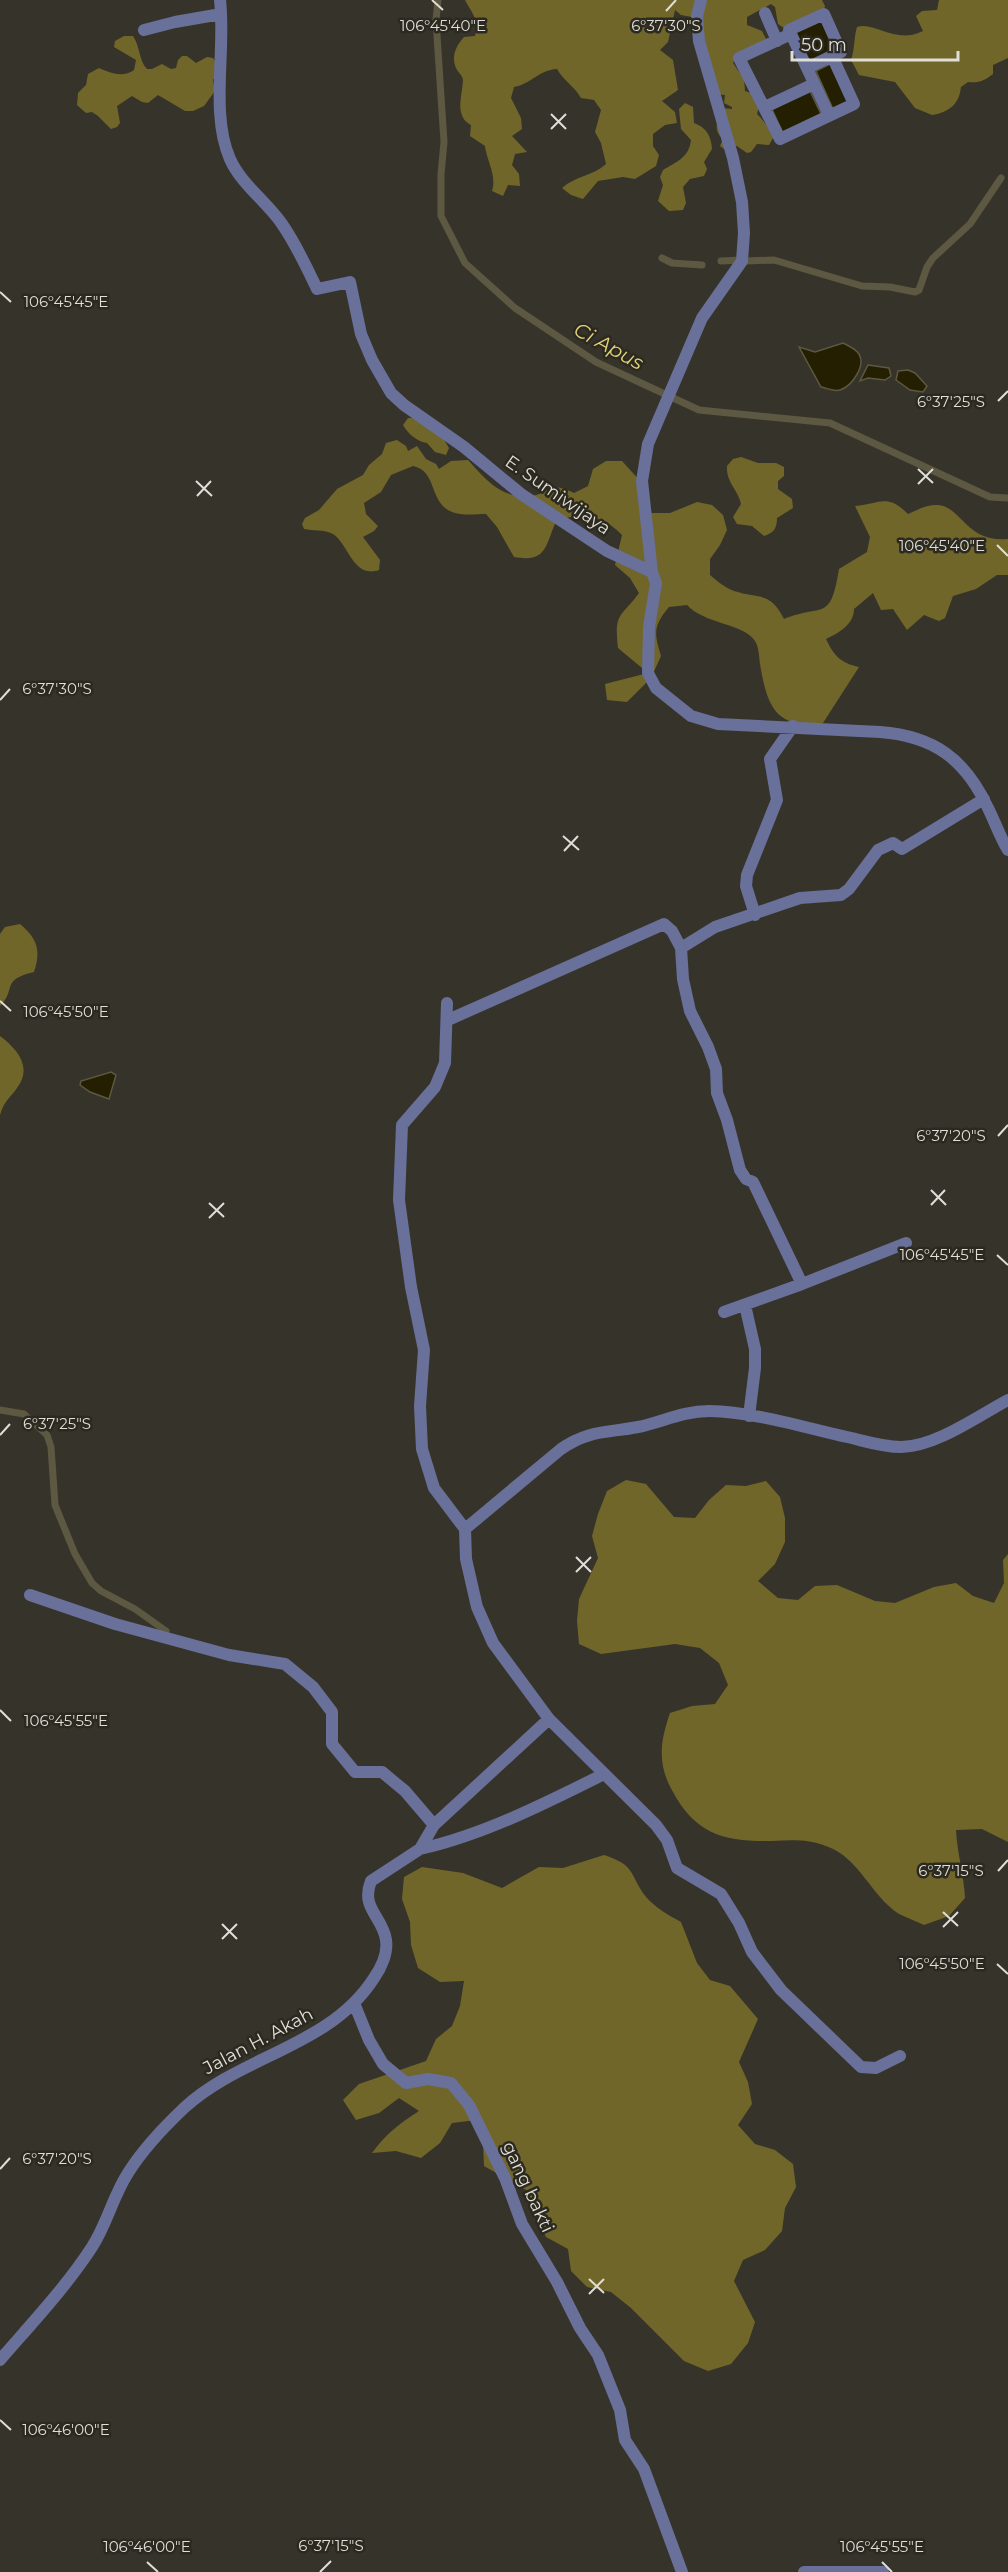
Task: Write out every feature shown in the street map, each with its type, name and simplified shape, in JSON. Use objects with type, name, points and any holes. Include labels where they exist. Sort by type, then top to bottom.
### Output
[{"type":"street","name":"E. Sumiwijaya","points":[[220,0],[220,108],[222,135],[231,161],[281,223],[302,256],[317,288],[350,282],[361,334],[372,360],[391,393],[404,405],[464,447],[521,494],[607,551],[652,572]]},
{"type":"street","points":[[701,0],[697,16],[699,41],[733,158],[742,202],[744,233],[742,261],[702,318],[648,444],[642,481],[652,572],[656,584],[647,659],[650,681],[692,716],[718,724],[794,726],[904,734],[924,740],[960,763],[970,774],[1008,850]]},
{"type":"street","points":[[765,13],[777,41]]},
{"type":"street","points":[[144,30],[221,14]]},
{"type":"street","points":[[807,68],[841,52],[824,14],[789,30],[829,115]]},
{"type":"street","points":[[791,34],[740,58],[780,139],[854,104],[832,56]]},
{"type":"street","points":[[765,107],[814,84]]},
{"type":"street","points":[[755,915],[746,886],[747,875],[777,800],[770,759],[794,726]]},
{"type":"street","points":[[681,948],[715,927],[800,898],[841,895],[878,850],[893,843],[902,849],[984,799]]},
{"type":"street","points":[[448,1020],[664,924],[672,931],[681,948],[682,980],[690,1011],[716,1069],[717,1093],[727,1120],[740,1170],[746,1179],[753,1182],[802,1284]]},
{"type":"street","points":[[447,1003],[445,1063],[435,1088],[402,1125],[399,1200],[411,1287],[424,1350],[420,1406],[422,1449],[434,1488],[465,1529],[466,1559],[477,1607],[493,1644],[549,1719],[656,1825],[667,1840],[677,1868],[721,1894],[762,1965],[781,1990],[861,2067],[876,2068],[900,2056]]},
{"type":"street","points":[[724,1312],[906,1243]]},
{"type":"street","points":[[745,1305],[755,1350],[749,1416]]},
{"type":"street","points":[[465,1529],[577,1438],[595,1432],[649,1425],[690,1412],[725,1412],[871,1444],[901,1448],[921,1444],[940,1436],[1008,1400]]},
{"type":"street","points":[[30,1595],[115,1624],[229,1655],[285,1664],[313,1687],[332,1712],[332,1744],[355,1772],[382,1772],[405,1791],[434,1825]]},
{"type":"street","name":"Jalan H. Akah","points":[[0,2360],[83,2261],[102,2229],[127,2174],[163,2129],[204,2091],[306,2038],[327,2025],[354,2003],[375,1978],[383,1962],[386,1940],[367,1901],[369,1887],[376,1876],[420,1849],[434,1825],[549,1719]]},
{"type":"street","points":[[420,1849],[469,1836],[604,1774]]},
{"type":"street","name":"gang bakti","points":[[354,2003],[369,2040],[383,2064],[406,2083],[428,2079],[451,2083],[469,2105],[505,2178],[522,2224],[597,2355],[620,2410],[626,2440],[644,2469],[682,2572]]},
{"type":"street","points":[[804,2572],[883,2572]]},
{"type":"shaded area","points":[[465,0],[822,0],[825,6],[824,9],[784,28],[778,24],[775,7],[771,4],[747,17],[747,25],[762,31],[767,41],[735,59],[733,63],[744,79],[745,91],[756,95],[759,106],[757,114],[767,125],[773,138],[769,145],[757,144],[751,152],[747,153],[737,146],[724,149],[720,146],[723,139],[718,132],[717,124],[721,108],[732,109],[732,107],[724,103],[725,95],[717,94],[692,17],[681,15],[675,10],[668,42],[660,50],[673,60],[678,90],[662,101],[675,112],[677,123],[665,125],[653,134],[653,146],[659,155],[656,166],[635,179],[623,177],[598,181],[583,199],[571,195],[562,188],[606,164],[601,143],[595,132],[601,110],[594,100],[581,98],[557,69],[545,72],[514,87],[511,98],[521,118],[522,129],[512,136],[527,152],[515,154],[512,165],[519,174],[520,186],[508,185],[503,196],[492,191],[493,174],[485,146],[470,136],[471,125],[462,116],[461,111],[463,79],[456,68],[454,55],[464,37],[475,36],[477,26],[475,17]]},
{"type":"shaded area","points":[[939,0],[1008,0],[1008,58],[993,65],[993,74],[987,78],[978,82],[968,82],[961,87],[956,103],[949,109],[932,115],[915,108],[895,82],[859,75],[851,60],[857,27],[871,27],[895,34],[913,35],[923,31],[916,16],[922,11],[937,10]]},
{"type":"shaded area","points":[[820,18],[836,51],[809,63],[794,31]]},
{"type":"shaded area","points":[[124,36],[133,36],[142,62],[147,69],[162,64],[171,69],[176,68],[182,56],[187,56],[196,63],[207,57],[213,58],[216,63],[216,75],[213,80],[215,91],[204,106],[193,111],[185,111],[158,95],[148,103],[132,96],[117,106],[120,123],[111,129],[98,116],[92,112],[86,113],[77,105],[78,93],[86,85],[88,74],[99,68],[121,74],[134,70],[136,60],[114,47],[115,41]]},
{"type":"shaded area","points":[[832,63],[850,101],[833,109],[816,71]]},
{"type":"shaded area","points":[[809,89],[821,114],[783,133],[771,107]]},
{"type":"shaded area","points":[[685,103],[693,107],[694,123],[708,133],[712,149],[704,162],[707,169],[704,176],[690,179],[683,187],[686,203],[683,210],[669,211],[658,201],[663,185],[660,177],[663,170],[685,155],[690,146],[691,140],[681,129],[679,109]]},
{"type":"shaded area","points":[[843,343],[859,354],[861,364],[857,375],[845,388],[840,390],[821,387],[799,347],[815,352]]},
{"type":"shaded area","points":[[868,365],[889,368],[891,376],[885,380],[868,378],[860,381]]},
{"type":"shaded area","points":[[908,370],[915,373],[927,386],[923,392],[910,390],[896,380],[898,371]]},
{"type":"shaded area","points":[[408,418],[413,418],[443,438],[449,448],[446,455],[435,452],[427,443],[410,434],[403,425]]},
{"type":"shaded area","points":[[397,440],[406,446],[408,451],[417,446],[426,459],[436,464],[439,469],[451,461],[468,460],[494,486],[520,496],[537,495],[554,488],[574,493],[588,486],[593,469],[606,461],[622,461],[642,483],[650,513],[670,513],[697,502],[712,505],[723,515],[727,530],[710,559],[710,575],[734,591],[769,600],[784,619],[823,608],[828,604],[836,586],[839,569],[867,552],[870,537],[855,506],[883,501],[894,504],[908,514],[928,506],[944,506],[982,535],[993,539],[1008,539],[1008,575],[997,575],[976,589],[953,596],[945,618],[939,621],[924,615],[907,630],[893,609],[881,610],[873,593],[854,609],[849,624],[826,639],[839,658],[859,667],[823,723],[794,722],[776,712],[766,692],[755,641],[742,630],[703,616],[687,605],[669,607],[660,619],[656,635],[661,656],[651,678],[627,702],[607,700],[605,684],[648,673],[618,648],[618,622],[623,612],[639,593],[630,578],[615,565],[622,535],[608,523],[584,517],[557,519],[544,550],[533,557],[514,557],[497,527],[486,514],[460,514],[444,507],[426,474],[413,466],[391,475],[381,492],[364,503],[366,514],[378,526],[363,537],[380,560],[379,570],[370,571],[357,565],[338,538],[330,532],[304,529],[302,524],[305,518],[319,510],[337,489],[363,475],[369,465],[382,454],[386,443]]},
{"type":"shaded area","points":[[741,457],[758,463],[776,463],[784,467],[784,476],[778,481],[778,489],[792,499],[793,508],[777,518],[774,530],[764,536],[752,526],[737,524],[733,517],[741,504],[728,477],[727,466],[733,459]]},
{"type":"shaded area","points":[[20,924],[34,940],[37,952],[36,965],[34,972],[23,975],[13,982],[0,1006],[0,934],[5,927]]},
{"type":"shaded area","points":[[0,1036],[21,1059],[23,1073],[22,1080],[5,1103],[0,1115]]},
{"type":"shaded area","points":[[111,1072],[116,1075],[109,1099],[90,1092],[80,1085],[81,1081]]},
{"type":"shaded area","points":[[626,1480],[646,1484],[674,1517],[695,1518],[709,1500],[726,1485],[746,1486],[766,1481],[780,1497],[785,1518],[785,1542],[775,1564],[758,1581],[778,1598],[798,1600],[815,1586],[837,1585],[875,1601],[895,1603],[934,1587],[956,1583],[973,1596],[994,1603],[1004,1583],[1003,1560],[1008,1554],[1008,1842],[982,1829],[956,1830],[965,1898],[949,1916],[924,1925],[899,1914],[880,1897],[848,1859],[826,1846],[806,1841],[755,1841],[727,1837],[702,1827],[682,1806],[664,1772],[662,1743],[664,1734],[670,1713],[692,1706],[715,1704],[728,1685],[719,1663],[700,1648],[675,1644],[601,1654],[579,1644],[577,1621],[579,1599],[598,1558],[592,1536],[598,1514],[607,1491]]},
{"type":"shaded area","points":[[604,1855],[627,1867],[646,1897],[662,1911],[681,1922],[697,1963],[710,1980],[730,1986],[758,2019],[739,2062],[748,2082],[752,2104],[738,2125],[755,2144],[775,2150],[793,2164],[796,2187],[785,2208],[782,2231],[765,2250],[743,2260],[734,2281],[755,2322],[748,2343],[731,2364],[708,2371],[684,2361],[631,2308],[611,2292],[587,2287],[571,2271],[568,2249],[546,2237],[535,2215],[528,2191],[484,2166],[483,2142],[477,2120],[452,2123],[440,2143],[421,2158],[396,2151],[372,2153],[394,2129],[419,2111],[399,2098],[379,2113],[356,2120],[343,2100],[359,2084],[426,2061],[436,2039],[452,2026],[460,2006],[464,1981],[440,1982],[418,1968],[411,1945],[410,1922],[402,1899],[404,1877],[422,1867],[463,1873],[502,1888],[539,1867],[563,1868]]},
{"type":"waterway","name":"Ci Apus","points":[[438,0],[436,20],[444,142],[441,216],[465,263],[515,308],[596,362],[699,410],[830,423],[990,497],[1008,498]]},
{"type":"waterway","points":[[746,261],[774,260],[862,286],[890,287],[915,292],[919,290],[927,267],[933,258],[970,224],[1001,178]]},
{"type":"waterway","points":[[662,258],[672,263],[702,265]]},
{"type":"waterway","points":[[721,261],[741,260]]},
{"type":"waterway","points":[[0,1410],[24,1414],[47,1435],[51,1447],[55,1505],[75,1554],[92,1583],[101,1591],[135,1609],[166,1631]]}]
